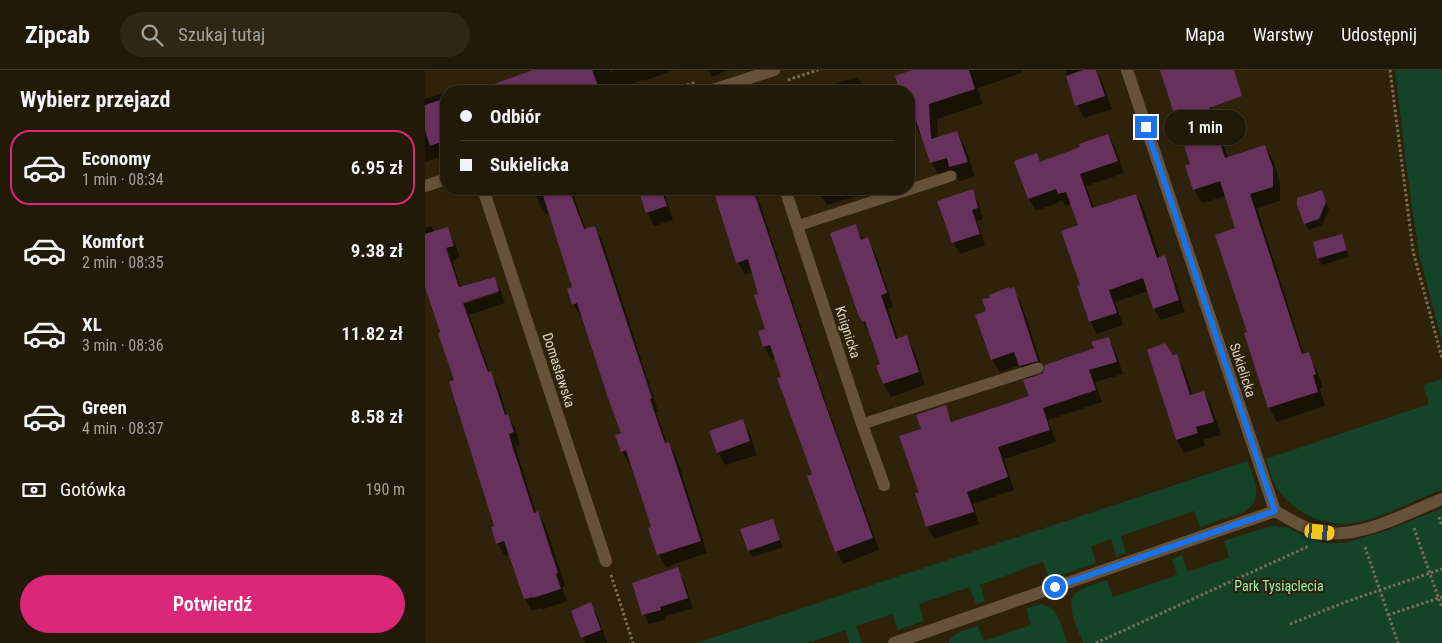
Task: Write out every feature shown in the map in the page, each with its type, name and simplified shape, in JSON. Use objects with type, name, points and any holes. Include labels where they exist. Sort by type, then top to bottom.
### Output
[{"type":"street","points":[[728,85],[774,70]]},
{"type":"street","name":"Sukielicka","points":[[1127,70],[1275,511]]},
{"type":"street","points":[[749,78],[751,85]]},
{"type":"street","points":[[425,186],[440,181]]},
{"type":"street","name":"Domasławska","points":[[485,195],[606,560]]},
{"type":"street","name":"Knignicka","points":[[787,195],[862,424],[884,485]]},
{"type":"street","points":[[894,643],[1275,511],[1298,524],[1320,532],[1340,534],[1359,531],[1442,499]]},
{"type":"lane","points":[[915,188],[951,176]]},
{"type":"lane","points":[[797,226],[892,195]]},
{"type":"lane","points":[[862,424],[1038,368]]},
{"type":"path","points":[[1390,70],[1413,251],[1442,358]]},
{"type":"path","points":[[1409,513],[1442,608]]},
{"type":"path","points":[[1359,531],[1397,643]]},
{"type":"path","points":[[1096,643],[1318,542],[1320,532]]},
{"type":"path","points":[[606,560],[633,643]]},
{"type":"path","points":[[1290,624],[1348,600],[1442,569]]},
{"type":"path","points":[[1388,615],[1440,598]]},
{"type":"green space","points":[[1395,70],[1442,70],[1442,342],[1419,254]]},
{"type":"green space","points":[[1442,379],[1442,490],[1370,519],[1348,524],[1337,524],[1305,514],[1287,500],[1277,487],[1271,476],[1266,459],[1429,404],[1423,385]]},
{"type":"green space","points":[[1247,461],[1255,481],[1256,494],[1250,507],[1244,512],[1200,527],[1194,511],[1121,536],[1126,553],[1116,556],[1111,539],[1091,546],[1096,563],[1049,579],[1043,562],[980,585],[985,601],[976,604],[970,587],[919,604],[924,621],[898,630],[892,614],[856,626],[862,643],[849,643],[845,630],[808,643],[697,643]]},
{"type":"green space","name":"Park Tysiąclecia","points":[[1442,508],[1442,643],[1083,643],[1075,624],[1071,602],[1073,596],[1084,588],[1107,580],[1113,597],[1177,575],[1172,559],[1182,555],[1188,572],[1229,557],[1224,541],[1271,526],[1287,527],[1311,539],[1328,543],[1345,543],[1388,530]]},
{"type":"green space","points":[[1040,604],[1047,606],[1056,613],[1067,643],[949,643],[957,633],[978,626],[984,641],[1031,625],[1026,609]]},
{"type":"building","points":[[533,70],[592,70],[598,85],[491,85]]},
{"type":"building","points":[[912,70],[969,70],[975,89],[929,104],[931,139],[957,131],[968,162],[949,167],[947,158],[930,163],[915,117],[915,85],[898,85],[895,76]]},
{"type":"building","points":[[1083,70],[1096,70],[1105,96],[1075,106],[1066,76]]},
{"type":"building","points":[[1160,70],[1234,70],[1242,96],[1209,108],[1225,158],[1265,145],[1273,168],[1273,187],[1250,194],[1302,354],[1309,352],[1316,374],[1313,375],[1318,392],[1268,408],[1244,333],[1247,332],[1215,235],[1235,228],[1220,181],[1193,190],[1185,165],[1190,164]]},
{"type":"building","points":[[440,100],[440,142],[430,146],[425,130],[425,105]]},
{"type":"building","points":[[1108,134],[1118,161],[1080,174],[1092,208],[1136,194],[1157,258],[1165,255],[1179,300],[1153,309],[1143,278],[1109,290],[1117,313],[1089,322],[1077,286],[1080,285],[1061,231],[1078,225],[1066,192],[1058,194],[1056,189],[1028,199],[1014,161],[1037,153],[1040,162],[1080,147],[1079,144]]},
{"type":"building","points":[[973,189],[978,208],[972,210],[980,234],[952,243],[937,201]]},
{"type":"building","points":[[1322,190],[1326,202],[1319,219],[1304,224],[1297,205],[1297,198]]},
{"type":"building","points":[[543,195],[571,195],[584,229],[595,226],[652,398],[650,399],[665,443],[669,442],[701,541],[657,555],[648,528],[651,527],[626,450],[621,452],[615,435],[621,433],[577,303],[572,305],[567,289],[572,287]]},
{"type":"building","points":[[640,195],[663,195],[667,206],[646,213]]},
{"type":"building","points":[[715,195],[755,195],[822,395],[873,538],[835,552],[807,476],[812,474],[777,378],[781,377],[770,345],[763,347],[758,331],[765,329],[754,295],[758,294],[748,259],[736,263]]},
{"type":"building","points":[[856,224],[861,240],[868,237],[887,293],[881,295],[896,339],[907,335],[919,372],[883,384],[876,366],[880,364],[865,321],[862,322],[858,314],[830,233]]},
{"type":"building","points":[[448,227],[454,246],[446,248],[459,287],[495,277],[499,291],[463,303],[488,372],[491,371],[505,415],[508,414],[514,432],[509,434],[512,445],[534,513],[538,511],[558,573],[556,574],[561,589],[533,598],[524,599],[504,541],[496,544],[491,527],[494,526],[449,382],[454,380],[425,287],[425,234]]},
{"type":"building","points":[[1342,234],[1347,250],[1317,259],[1313,242]]},
{"type":"building","points":[[1009,287],[1010,289],[1014,287],[1038,361],[1019,366],[1014,352],[991,360],[975,315],[986,311],[982,299],[990,298],[989,295]]},
{"type":"building","points":[[1109,337],[1117,362],[1089,370],[1096,390],[1043,408],[1050,430],[998,447],[1008,477],[967,492],[974,512],[926,527],[915,493],[919,493],[899,436],[921,429],[916,415],[946,405],[951,422],[1029,396],[1023,380],[1043,373],[1045,365],[1094,348],[1091,342]]},
{"type":"building","points":[[1165,343],[1173,355],[1177,354],[1190,395],[1204,391],[1214,422],[1196,427],[1198,433],[1176,440],[1147,350]]},
{"type":"building","points":[[743,419],[750,441],[717,453],[709,431]]},
{"type":"building","points":[[773,519],[780,540],[748,551],[740,529]]},
{"type":"building","points":[[678,567],[688,598],[660,607],[661,610],[642,615],[632,583]]},
{"type":"building","points":[[591,602],[601,630],[581,638],[571,611]]},
{"type":"route","points":[[1055,587],[1275,511],[1146,127]]}]
